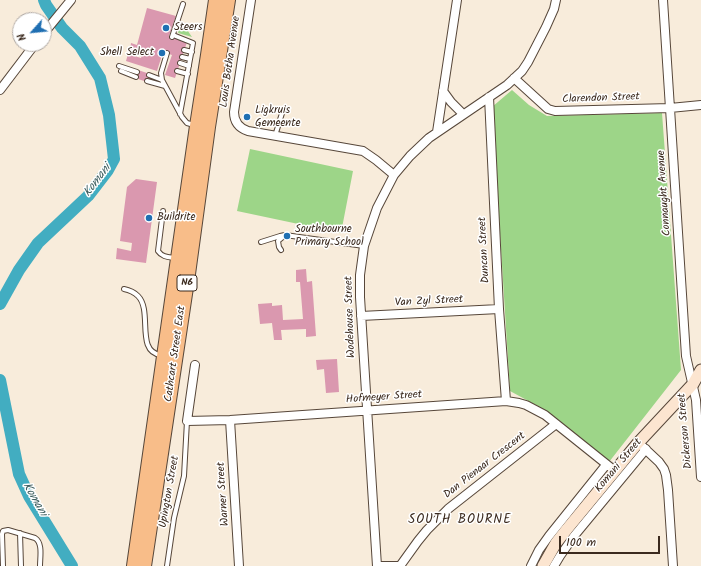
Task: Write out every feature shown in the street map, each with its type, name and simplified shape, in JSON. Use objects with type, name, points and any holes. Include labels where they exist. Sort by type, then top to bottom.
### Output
[{"type":"highway","name":"Cathcart Street East","points":[[134,566],[170,356],[202,126],[208,55],[216,0]]},
{"type":"highway","name":"Cathcart Street East","points":[[202,126],[228,0]]},
{"type":"highway","name":"Cathcart Street East","points":[[144,566],[160,460],[170,356]]},
{"type":"street","points":[[52,23],[71,0]]},
{"type":"street","name":"Louis Botha Avenue","points":[[250,0],[234,112],[235,120],[240,126],[248,131],[275,136]]},
{"type":"street","points":[[437,132],[457,0]]},
{"type":"street","name":"Wodehouse Street","points":[[377,566],[360,297],[360,275],[364,246],[377,208],[394,175],[421,145],[437,132],[507,85],[522,71],[546,27],[554,10],[556,0]]},
{"type":"street","name":"Connaught Avenue","points":[[663,0],[686,356],[693,384]]},
{"type":"street","points":[[0,90],[29,52]]},
{"type":"street","name":"Clarendon Street","points":[[514,78],[548,109],[555,111],[670,108],[701,105]]},
{"type":"street","points":[[443,91],[450,102],[463,114]]},
{"type":"street","name":"Duncan Street","points":[[489,97],[499,309],[506,401]]},
{"type":"street","points":[[275,136],[364,151],[394,175]]},
{"type":"street","name":"Van Zyl Street","points":[[361,316],[499,309]]},
{"type":"street","points":[[187,421],[195,365]]},
{"type":"street","name":"Komani Street","points":[[554,566],[574,536],[642,446],[693,384],[701,370]]},
{"type":"street","name":"Dickerson Street","points":[[693,384],[699,401],[701,477]]},
{"type":"street","name":"Hofmeyer Street","points":[[187,421],[230,420],[506,401],[526,405],[545,415],[610,468]]},
{"type":"street","name":"Warner Street","points":[[230,420],[239,566]]},
{"type":"street","name":"Dan Pienaar Crescent","points":[[377,566],[400,566],[427,530],[448,509],[556,424]]},
{"type":"street","points":[[642,446],[663,466],[668,482],[673,566]]},
{"type":"street","name":"Komani Street","points":[[531,566],[539,550],[549,536],[610,468],[642,446]]},
{"type":"street","name":"Komani Street","points":[[543,566],[559,538],[610,468]]},
{"type":"lane","points":[[180,114],[193,43],[173,36],[183,4]]},
{"type":"lane","points":[[184,50],[192,52]]},
{"type":"lane","points":[[167,53],[166,67],[161,73],[162,80],[180,114],[187,123],[202,126]]},
{"type":"lane","points":[[182,57],[190,59]]},
{"type":"lane","points":[[166,59],[170,60]]},
{"type":"lane","points":[[180,63],[189,66]]},
{"type":"lane","points":[[119,66],[137,72]]},
{"type":"lane","points":[[121,71],[136,77]]},
{"type":"lane","points":[[177,71],[188,74]]},
{"type":"lane","points":[[149,76],[162,80]]},
{"type":"lane","points":[[147,81],[165,86]]},
{"type":"lane","points":[[275,136],[283,110]]},
{"type":"lane","points":[[163,211],[158,250],[160,254],[164,256],[184,259]]},
{"type":"lane","points":[[261,242],[285,235],[364,246]]},
{"type":"lane","points":[[281,250],[278,242],[285,235]]},
{"type":"lane","points":[[124,289],[129,290],[138,296],[143,303],[146,336],[151,351],[155,354],[170,356]]},
{"type":"lane","name":"Upington Street","points":[[167,566],[174,518],[185,472],[187,421]]},
{"type":"lane","points":[[3,566],[2,532],[5,530],[20,533],[35,538],[38,541],[40,544],[40,566]]},
{"type":"lane","points":[[20,533],[21,566]]},
{"type":"green space","points":[[181,21],[192,37],[178,33]]},
{"type":"green space","points":[[512,90],[529,105],[547,116],[662,113],[681,370],[609,462],[545,410],[510,391],[492,107]]},
{"type":"green space","points":[[250,149],[353,171],[341,233],[237,211]]},
{"type":"building","points":[[147,8],[176,16],[169,36],[187,42],[175,78],[165,75],[172,55],[163,52],[157,71],[126,61],[128,54],[141,58],[142,55],[130,51],[131,43],[137,45]]},
{"type":"building","points":[[138,70],[150,74],[147,82],[135,78]]},
{"type":"building","points":[[136,179],[157,182],[146,263],[116,259],[117,248],[131,251],[132,243],[120,241],[127,187]]},
{"type":"building","points":[[306,269],[307,282],[312,281],[316,336],[306,337],[306,329],[281,330],[282,340],[274,340],[272,323],[260,324],[258,304],[272,303],[272,306],[282,305],[283,320],[303,319],[300,282],[296,282],[296,270]]},
{"type":"building","points":[[337,359],[339,392],[326,393],[324,369],[317,370],[316,360]]},
{"type":"waterway","name":"Komani","points":[[0,304],[19,270],[38,243],[88,196],[108,170],[114,159],[109,115],[100,78],[80,46],[62,28],[44,0]]},
{"type":"waterway","name":"Komani","points":[[0,380],[19,474],[29,496],[72,566]]},
{"type":"place","name":"Steers","points":[[166,28]]},
{"type":"place","name":"Shell Select","points":[[162,53]]},
{"type":"place","name":"Ligkruis Gemeente","points":[[247,117]]},
{"type":"place","name":"Buildrite","points":[[149,218]]},
{"type":"place","name":"Southbourne Primary School","points":[[287,236]]},
{"type":"district","name":"SOUTH BOURNE","points":[[460,521]]}]
